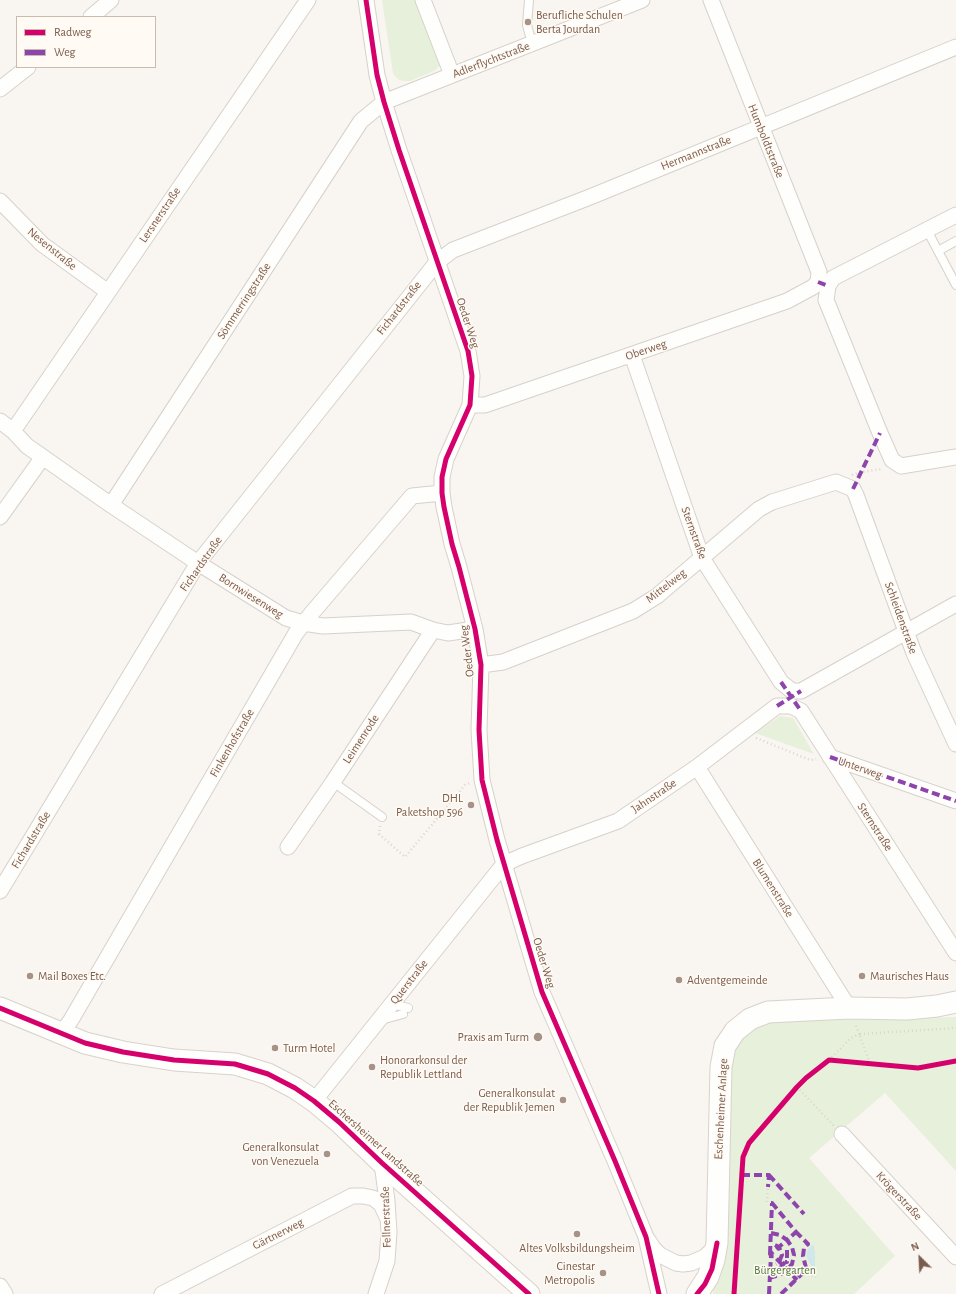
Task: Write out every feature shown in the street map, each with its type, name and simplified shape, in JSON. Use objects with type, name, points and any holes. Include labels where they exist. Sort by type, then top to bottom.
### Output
[{"type":"main road","name":"Eschenheimer Anlage","points":[[698,1294],[705,1284],[712,1269],[716,1243],[721,1066],[725,1046],[735,1032],[745,1022],[759,1014],[768,1012],[849,1008],[907,1009],[938,1006],[956,1002]]},
{"type":"main road","name":"Eschersheimer Landstraße","points":[[0,1008],[85,1043],[123,1052],[174,1060],[236,1064],[268,1074],[295,1088],[314,1101],[339,1122],[382,1163],[529,1294]]},
{"type":"street","points":[[92,16],[111,0]]},
{"type":"street","name":"Lersnerstraße","points":[[13,431],[308,0]]},
{"type":"street","name":"Oeder Weg","points":[[366,0],[377,75],[384,102],[468,351],[472,376],[470,405],[446,459],[442,476],[442,493],[452,544],[460,567],[476,629],[480,665],[479,730],[482,780],[504,864],[542,992],[646,1237],[659,1294]]},
{"type":"street","points":[[423,0],[452,75]]},
{"type":"street","name":"Adlerflychtstraße","points":[[384,102],[642,0]]},
{"type":"street","name":"Humboldtstraße","points":[[711,0],[819,272],[826,300],[880,433],[892,460],[901,466]]},
{"type":"street","name":"Hermannstraße","points":[[437,262],[453,250],[590,197],[956,47]]},
{"type":"street","points":[[0,89],[27,68]]},
{"type":"street","name":"Sömmerringstraße","points":[[111,506],[361,121],[384,102]]},
{"type":"street","name":"Nesenstraße","points":[[0,201],[42,244],[108,292]]},
{"type":"street","name":"Oberweg","points":[[470,405],[485,405],[787,301],[956,215]]},
{"type":"street","name":"Fichardstraße","points":[[0,890],[198,563],[437,262]]},
{"type":"street","name":"Sternstraße","points":[[632,355],[702,558],[780,682],[792,691],[801,691],[906,632]]},
{"type":"street","name":"Bornwiesenweg","points":[[0,421],[13,431],[27,446],[111,506],[286,618],[303,624],[323,626],[411,622],[433,630],[448,633],[476,629]]},
{"type":"street","points":[[0,517],[43,457]]},
{"type":"street","points":[[901,466],[956,457]]},
{"type":"street","name":"Mittelweg","points":[[480,665],[503,662],[633,611],[657,596],[759,509],[772,502],[836,482]]},
{"type":"street","name":"Schleidenstraße","points":[[836,482],[853,489],[856,495],[914,653],[956,744]]},
{"type":"street","name":"Finkenhofstraße","points":[[62,1034],[296,633],[412,496],[442,493]]},
{"type":"street","points":[[906,632],[956,604]]},
{"type":"street","name":"Leimenrode","points":[[288,847],[333,782],[433,630]]},
{"type":"street","name":"Jahnstraße","points":[[504,864],[618,821],[697,767],[778,706],[791,706]]},
{"type":"street","name":"Sternstraße","points":[[791,706],[801,711],[956,954]]},
{"type":"street","name":"Unterweg","points":[[830,758],[956,801]]},
{"type":"street","name":"Blumenstraße","points":[[697,767],[849,1008]]},
{"type":"street","name":"Querstraße","points":[[314,1101],[491,878],[504,864]]},
{"type":"street","name":"Krögerstraße","points":[[842,1134],[956,1257]]},
{"type":"street","name":"Fellnerstraße","points":[[376,1294],[387,1261],[388,1219],[382,1163]]},
{"type":"street","name":"Gärtnerweg","points":[[162,1294],[352,1196],[373,1198],[381,1204],[388,1219]]},
{"type":"street","name":"Oeder Weg","points":[[646,1237],[653,1248],[660,1255],[676,1263],[683,1264],[691,1263],[706,1257],[716,1243]]},
{"type":"street","points":[[0,1286],[5,1294]]},
{"type":"lane","points":[[530,0],[527,25],[532,44]]},
{"type":"lane","points":[[927,230],[956,285]]},
{"type":"lane","points":[[938,251],[956,241]]},
{"type":"lane","points":[[333,782],[382,817]]},
{"type":"lane","points":[[378,1020],[406,1011],[392,1004]]},
{"type":"path","points":[[836,482],[861,472],[901,466]]},
{"type":"path","points":[[382,817],[379,834],[405,857],[465,785],[482,780]]},
{"type":"path","points":[[849,1008],[855,1018],[855,1027],[870,1063]]},
{"type":"path","points":[[734,1294],[743,1157],[749,1144],[797,1087],[829,1060],[851,1038],[859,1034],[956,1028]]},
{"type":"path","points":[[829,1060],[918,1068],[956,1061]]},
{"type":"path","points":[[797,1087],[842,1134]]},
{"type":"path","points":[[768,1187],[768,1202]]},
{"type":"path","points":[[808,1274],[816,1278]]},
{"type":"green space","points":[[382,0],[416,0],[442,65],[436,70],[410,81],[399,80],[395,76],[393,73]]},
{"type":"green space","points":[[780,716],[793,718],[814,754],[755,733]]},
{"type":"green space","name":"Bürgergarten","points":[[956,1017],[956,1171],[885,1093],[809,1158],[895,1256],[854,1294],[713,1294],[730,1051],[741,1033],[763,1022]],"holes":[[[815,1253],[815,1267],[811,1266],[807,1258]]]},
{"type":"water","points":[[814,1245],[815,1267],[811,1266],[806,1255],[811,1246]]},
{"type":"marked path","points":[[818,282],[828,286]]},
{"type":"marked path","points":[[853,489],[880,433]]},
{"type":"marked path","points":[[781,682],[801,711]]},
{"type":"marked path","points":[[777,706],[801,691]]},
{"type":"marked path","points":[[830,757],[956,801]]},
{"type":"marked path","points":[[742,1175],[769,1175],[768,1187]]},
{"type":"marked path","points":[[769,1175],[804,1214]]},
{"type":"marked path","points":[[770,1254],[771,1203]]},
{"type":"marked path","points":[[771,1233],[780,1235],[787,1240],[796,1232],[772,1203]]},
{"type":"marked path","points":[[781,1294],[804,1272],[806,1268],[803,1256],[804,1248],[808,1244],[796,1232]]},
{"type":"marked path","points":[[769,1278],[780,1275],[787,1270],[792,1264],[794,1255],[792,1247],[787,1240],[773,1252]]},
{"type":"marked path","points":[[775,1245],[779,1247],[782,1255],[779,1262],[776,1264]]},
{"type":"marked path","points":[[787,1250],[787,1260]]},
{"type":"marked path","points":[[773,1252],[770,1254],[774,1256],[797,1280]]},
{"type":"marked path","points":[[769,1294],[771,1255]]},
{"type":"marked path","points":[[780,1268],[787,1260],[787,1262],[785,1262]]},
{"type":"cycle path","points":[[366,0],[377,75],[384,102],[468,351],[472,376],[470,405],[446,459],[442,477],[442,493],[452,544],[475,629],[481,665],[479,730],[482,780],[497,840],[542,992],[646,1237],[659,1294]]},
{"type":"cycle path","points":[[0,1008],[85,1043],[123,1052],[174,1060],[235,1064],[268,1074],[295,1088],[314,1101],[339,1122],[382,1163],[529,1294]]},
{"type":"cycle path","points":[[734,1294],[743,1157],[749,1143],[797,1087],[829,1060],[918,1068],[956,1061]]},
{"type":"cycle path","points":[[697,1294],[705,1284],[712,1269],[717,1243]]},
{"type":"place","name":"Berufliche Schulen Berta Jourdan","points":[[528,22]]},
{"type":"place","name":"DHL Paketshop 596","points":[[471,805]]},
{"type":"place","name":"Mail Boxes Etc.","points":[[30,976]]},
{"type":"place","name":"Maurisches Haus","points":[[862,976]]},
{"type":"place","name":"Adventgemeinde","points":[[679,980]]},
{"type":"place","name":"Praxis am Turm","points":[[538,1037]]},
{"type":"place","name":"Turm Hotel","points":[[275,1048]]},
{"type":"place","name":"Honorarkonsul der Republik Lettland","points":[[372,1067]]},
{"type":"place","name":"Generalkonsulat der Republik Jemen","points":[[563,1100]]},
{"type":"place","name":"Generalkonsulat von Venezuela","points":[[327,1154]]},
{"type":"place","name":"Altes Volksbildungsheim","points":[[577,1234]]},
{"type":"place","name":"Cinestar Metropolis","points":[[603,1273]]}]
